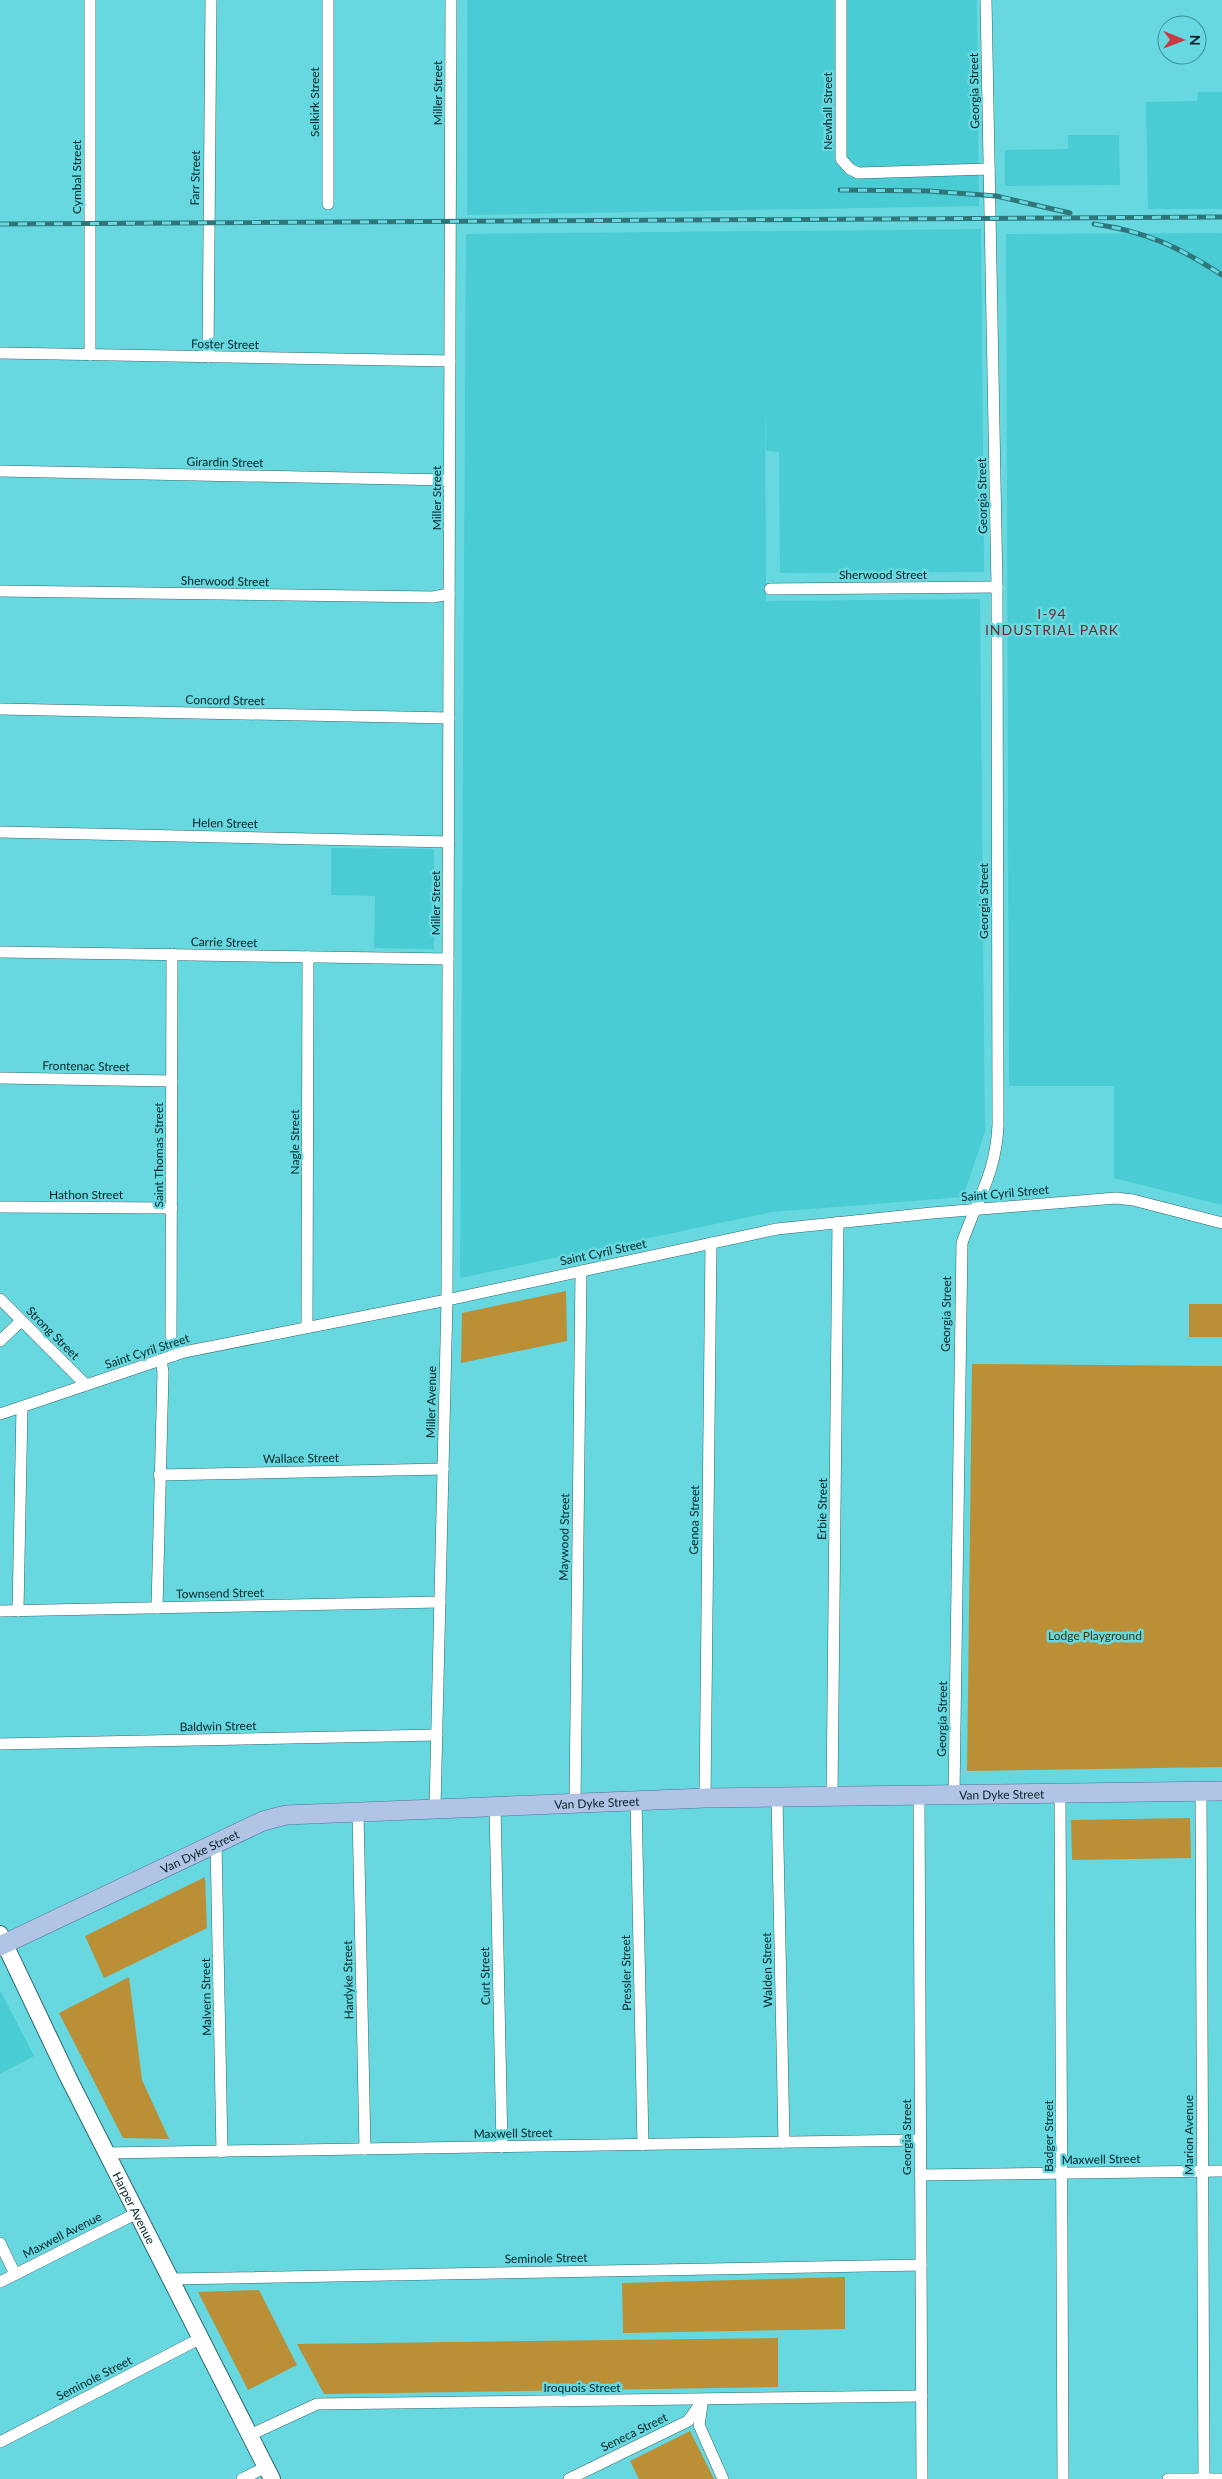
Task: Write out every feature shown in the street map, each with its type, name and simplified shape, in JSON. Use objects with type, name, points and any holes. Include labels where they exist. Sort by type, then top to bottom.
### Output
[{"type":"main road","name":"Van Dyke Street","points":[[1,1941],[216,1842],[274,1818],[358,1811],[705,1798],[1222,1791]]},
{"type":"street","name":"Cymbal Street","points":[[90,0],[90,355]]},
{"type":"street","name":"Farr Street","points":[[208,357],[211,0]]},
{"type":"street","name":"Selkirk Street","points":[[328,0],[328,204]]},
{"type":"street","name":"Miller Street","points":[[448,997],[451,0]]},
{"type":"street","name":"Newhall Street","points":[[840,0],[841,159],[850,169],[858,173],[990,169]]},
{"type":"street","name":"Georgia Street","points":[[954,1795],[960,1274],[962,1243],[973,1210],[984,1191],[993,1166],[997,1141],[997,587],[986,0]]},
{"type":"street","name":"Foster Street","points":[[0,353],[450,361]]},
{"type":"street","name":"Girardin Street","points":[[0,471],[449,480]]},
{"type":"street","name":"Sherwood Street","points":[[770,589],[997,587]]},
{"type":"street","name":"Sherwood Street","points":[[0,591],[433,597],[449,594]]},
{"type":"street","name":"Concord Street","points":[[0,709],[449,718]]},
{"type":"street","name":"Helen Street","points":[[0,832],[449,842]]},
{"type":"street","name":"Carrie Street","points":[[0,952],[448,959]]},
{"type":"street","name":"Saint Thomas Street","points":[[172,954],[171,1344],[175,1355]]},
{"type":"street","name":"Nagle Street","points":[[306,1327],[308,957]]},
{"type":"street","name":"Miller Avenue","points":[[435,1808],[447,1300],[448,997]]},
{"type":"street","name":"Frontenac Street","points":[[0,1078],[172,1081]]},
{"type":"street","name":"Saint Cyril Street","points":[[0,1414],[175,1355],[447,1300],[777,1229],[973,1210],[1126,1198],[1222,1223]]},
{"type":"street","name":"Hathon Street","points":[[0,1207],[172,1208]]},
{"type":"street","name":"Erbie Street","points":[[832,1796],[838,1222]]},
{"type":"street","name":"Genoa Street","points":[[705,1798],[711,1243]]},
{"type":"street","name":"Maywood Street","points":[[575,1803],[581,1271]]},
{"type":"street","name":"Strong Street","points":[[0,1299],[86,1385]]},
{"type":"street","points":[[0,1341],[21,1321]]},
{"type":"street","points":[[156,1608],[163,1372],[161,1360]]},
{"type":"street","points":[[18,1610],[22,1407]]},
{"type":"street","name":"Wallace Street","points":[[159,1475],[443,1469]]},
{"type":"street","name":"Townsend Street","points":[[0,1611],[440,1602]]},
{"type":"street","name":"Baldwin Street","points":[[0,1744],[437,1735]]},
{"type":"street","name":"Marion Avenue","points":[[1201,1791],[1204,2479]]},
{"type":"street","name":"Badger Street","points":[[1060,1793],[1063,2479]]},
{"type":"street","name":"Georgia Street","points":[[919,1795],[922,2479]]},
{"type":"street","name":"Walden Street","points":[[777,1797],[784,2142]]},
{"type":"street","name":"Pressler Street","points":[[636,1800],[643,2145]]},
{"type":"street","name":"Curt Street","points":[[495,1805],[502,2147]]},
{"type":"street","name":"Hardyke Street","points":[[358,1811],[365,2149]]},
{"type":"street","name":"Malvern Street","points":[[216,1842],[222,2152]]},
{"type":"street","name":"Harper Avenue","points":[[1,1941],[106,2154],[172,2279],[269,2473]]},
{"type":"street","name":"Maxwell Street","points":[[106,2154],[920,2140]]},
{"type":"street","name":"Maxwell Street","points":[[920,2175],[1222,2171]]},
{"type":"street","name":"Maxwell Avenue","points":[[0,2282],[137,2213]]},
{"type":"street","points":[[0,2243],[16,2274]]},
{"type":"street","name":"Seminole Street","points":[[172,2279],[921,2265]]},
{"type":"street","name":"Seminole Street","points":[[0,2442],[201,2338]]},
{"type":"street","name":"Iroquois Street","points":[[250,2435],[317,2404],[922,2396]]},
{"type":"street","points":[[703,2400],[699,2425],[723,2479]]},
{"type":"street","name":"Seneca Street","points":[[570,2479],[688,2421],[703,2400]]},
{"type":"street","points":[[242,2479],[269,2473]]},
{"type":"street","points":[[1168,2479],[1220,2479]]},
{"type":"shaded area","points":[[467,0],[977,0],[979,206],[467,215]]},
{"type":"shaded area","points":[[1198,92],[1222,92],[1222,209],[1148,209],[1146,102],[1197,101]]},
{"type":"shaded area","points":[[1068,135],[1119,135],[1120,185],[1005,186],[1005,150],[1068,149]]},
{"type":"shaded area","points":[[981,229],[984,572],[780,573],[779,452],[766,451],[765,399],[766,601],[980,599],[985,1132],[963,1197],[772,1212],[460,1278],[466,234]]},
{"type":"shaded area","points":[[1222,233],[1222,1205],[1114,1178],[1114,1086],[1009,1086],[1006,234]]},
{"type":"shaded area","points":[[331,848],[434,849],[434,949],[374,948],[375,896],[331,895]]},
{"type":"shaded area","points":[[0,1990],[34,2056],[0,2074]]},
{"type":"green space","points":[[566,1291],[567,1341],[461,1363],[462,1313]]},
{"type":"green space","points":[[1189,1304],[1222,1304],[1222,1337],[1189,1337]]},
{"type":"green space","name":"Lodge Playground","points":[[972,1364],[1222,1366],[1222,1767],[967,1771]]},
{"type":"green space","points":[[1190,1818],[1191,1858],[1072,1860],[1071,1820]]},
{"type":"green space","points":[[205,1877],[207,1928],[104,1978],[85,1936]]},
{"type":"green space","points":[[129,1977],[142,2080],[169,2139],[123,2138],[59,2013]]},
{"type":"green space","points":[[845,2277],[845,2329],[623,2333],[622,2283]]},
{"type":"green space","points":[[259,2290],[297,2365],[248,2390],[198,2292]]},
{"type":"green space","points":[[778,2338],[778,2387],[324,2394],[297,2344]]},
{"type":"green space","points":[[690,2431],[714,2479],[639,2479],[630,2461]]},
{"type":"railway","points":[[840,190],[929,191],[996,196],[1070,213]]},
{"type":"railway","points":[[0,224],[1222,217]]},
{"type":"railway","points":[[1094,224],[1146,236],[1176,248],[1222,275]]},
{"type":"district","name":"I-94 INDUSTRIAL PARK","points":[[1052,622]]}]
